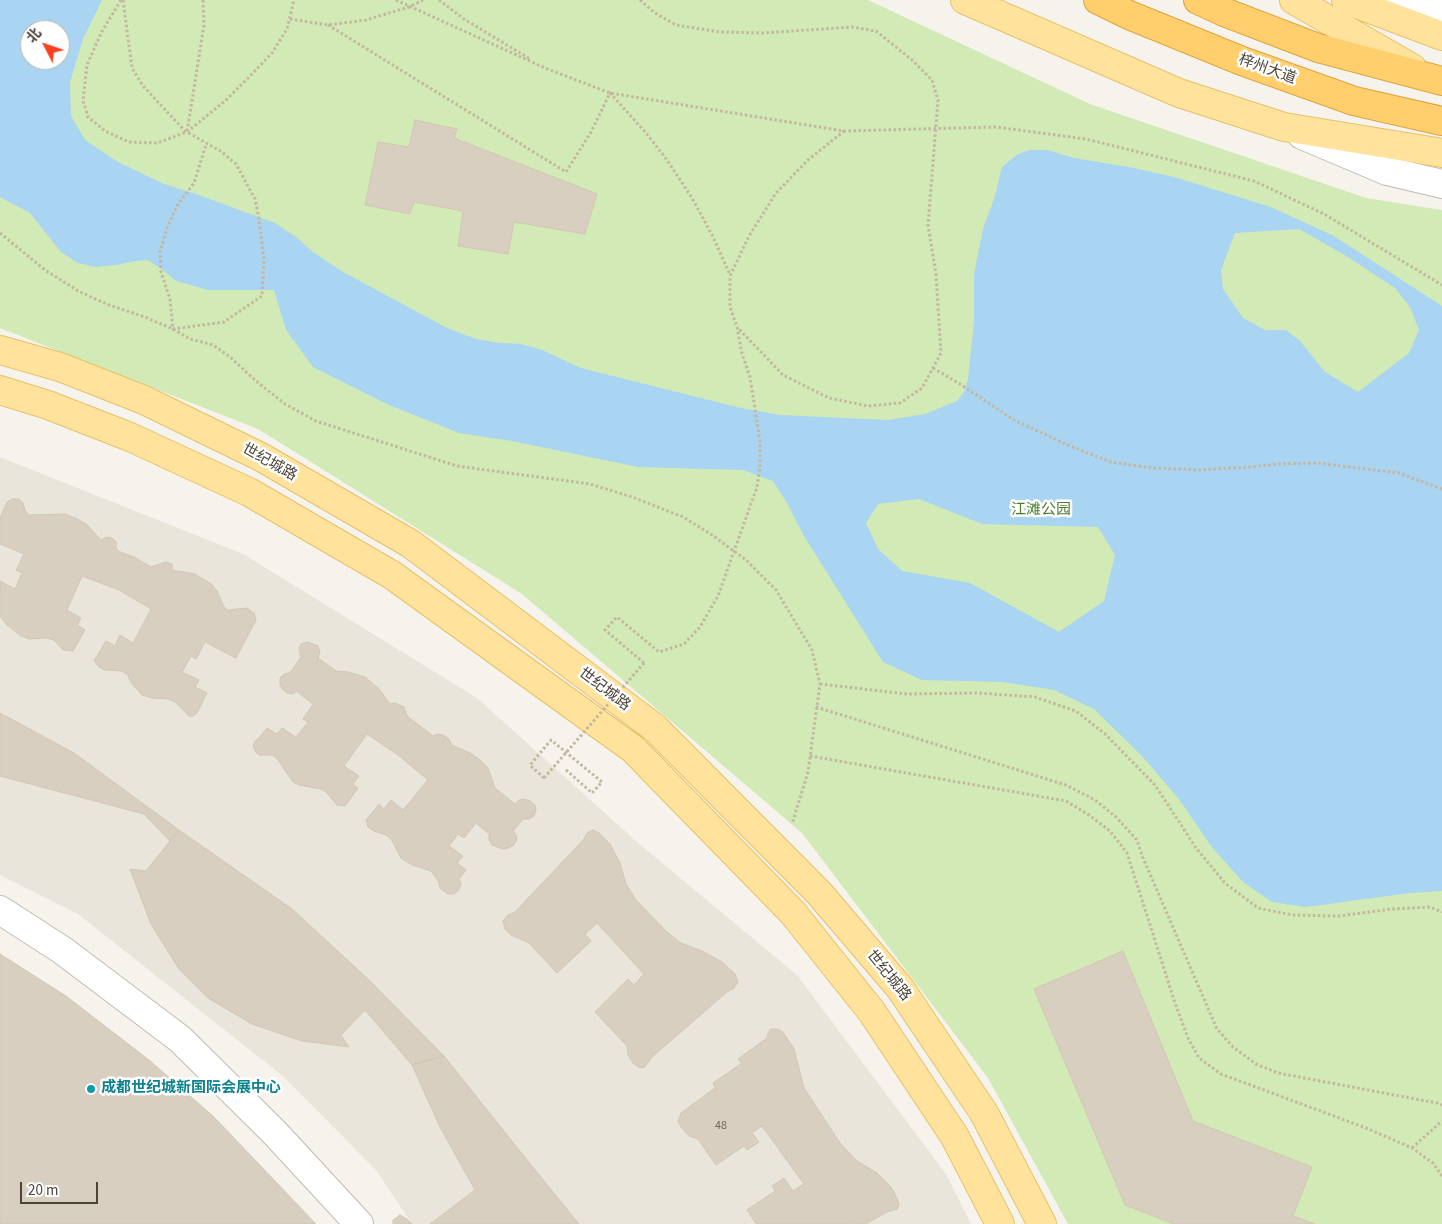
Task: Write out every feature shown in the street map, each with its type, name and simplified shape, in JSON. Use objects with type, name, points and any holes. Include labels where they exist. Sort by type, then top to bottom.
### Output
[{"type":"highway","name":"梓州大道","points":[[1098,0],[1242,61],[1354,101],[1442,121]]},
{"type":"highway","points":[[1198,0],[1318,48],[1436,80]]},
{"type":"main road","points":[[964,0],[1179,93],[1284,127],[1442,153]]},
{"type":"main road","points":[[1294,0],[1436,80]]},
{"type":"main road","points":[[1346,0],[1442,36]]},
{"type":"main road","name":"世纪城路","points":[[0,350],[60,367],[144,400],[261,457],[294,476],[411,544],[655,728],[819,893],[900,988],[984,1113],[1042,1224]]},
{"type":"main road","name":"世纪城路","points":[[0,390],[48,405],[130,437],[249,492],[392,575],[633,749],[793,913],[872,1012],[955,1137],[1000,1224]]},
{"type":"street","points":[[1373,0],[1442,8]]},
{"type":"street","points":[[1284,127],[1387,172],[1442,184]]},
{"type":"street","points":[[0,910],[62,950],[180,1040],[274,1132],[358,1224]]},
{"type":"path","points":[[122,0],[101,33],[87,65],[83,101],[88,117],[105,131],[129,142],[157,143],[187,132],[226,100],[272,53],[287,29],[294,0]]},
{"type":"path","points":[[122,0],[132,68],[143,86],[187,132],[222,152],[236,164],[255,199],[258,213],[264,259],[262,296],[224,322],[172,329]]},
{"type":"path","points":[[187,132],[204,25],[203,0]]},
{"type":"path","points":[[396,0],[545,68],[610,93],[844,131],[996,127],[1086,139],[1254,181],[1324,214],[1442,285]]},
{"type":"path","points":[[290,19],[328,25],[366,20],[409,7],[423,0]]},
{"type":"path","points":[[439,0],[464,19],[545,68]]},
{"type":"path","points":[[640,0],[655,13],[676,25],[720,32],[763,33],[852,27],[876,32],[912,60],[932,80],[938,100],[928,225],[936,274],[941,352],[922,388],[900,402],[868,406],[829,398],[783,375],[737,327]]},
{"type":"path","points":[[328,25],[566,172],[591,132],[610,93]]},
{"type":"path","points":[[565,769],[592,793],[602,782],[551,740],[530,765],[544,778],[644,663],[605,630],[617,617],[659,652],[684,644],[700,627],[718,596],[757,487],[760,468],[760,441],[750,377],[730,307],[730,276],[712,235],[682,183],[646,133],[610,93]]},
{"type":"path","points":[[730,276],[749,236],[776,193],[808,160],[844,131]]},
{"type":"path","points":[[172,329],[170,299],[161,272],[160,252],[167,228],[177,206],[194,183],[206,144]]},
{"type":"path","points":[[0,233],[45,270],[80,292],[109,305],[142,316],[190,339],[213,345],[230,356],[256,381],[285,404],[316,421],[457,466],[590,484],[632,497],[683,518],[712,535],[746,560],[776,590],[795,619],[812,650],[820,684],[808,772],[792,824]]},
{"type":"path","points":[[934,368],[1014,420],[1070,446],[1111,462],[1152,468],[1200,470],[1317,463],[1399,473],[1442,489]]},
{"type":"path","points":[[820,684],[907,694],[978,693],[1035,698],[1076,711],[1105,734],[1155,785],[1196,848],[1225,883],[1258,908],[1292,915],[1339,916],[1392,908],[1430,907],[1442,912]]},
{"type":"path","points":[[816,707],[1066,786],[1095,800],[1116,817],[1137,840],[1217,1029],[1233,1046],[1256,1064],[1278,1073],[1437,1103],[1442,1106]]},
{"type":"path","points":[[810,756],[1066,801],[1089,815],[1110,832],[1128,853],[1175,1003],[1188,1038],[1199,1058],[1221,1074],[1366,1128],[1412,1148],[1433,1163],[1442,1176]]},
{"type":"path","points":[[1412,1148],[1442,1121]]},
{"type":"shaded area","points":[[0,457],[243,554],[477,698],[636,841],[797,975],[946,1174],[971,1224],[412,1224],[376,1170],[284,1077],[78,914],[0,875]]},
{"type":"green space","name":"江滩公园","points":[[0,0],[868,0],[1090,104],[1366,198],[1442,210],[1442,1224],[1068,1224],[988,1078],[802,833],[522,594],[258,429],[0,328]]},
{"type":"water","points":[[0,0],[102,0],[83,39],[70,82],[71,116],[85,140],[118,162],[164,184],[275,223],[343,272],[447,328],[476,339],[521,344],[542,350],[581,368],[737,407],[779,415],[888,420],[925,414],[957,401],[964,392],[968,379],[974,322],[974,274],[983,229],[995,196],[1002,167],[1018,154],[1030,150],[1047,150],[1074,158],[1174,177],[1271,207],[1332,235],[1442,306],[1442,891],[1410,893],[1306,907],[1272,902],[1243,882],[1211,846],[1179,799],[1142,756],[1094,709],[1054,690],[1003,682],[922,680],[883,662],[804,536],[773,481],[743,470],[638,467],[512,441],[459,433],[389,405],[313,367],[286,330],[274,290],[208,290],[176,281],[148,260],[95,267],[78,263],[61,252],[30,213],[0,197]],"holes":[[[1299,229],[1348,257],[1395,288],[1410,307],[1419,330],[1409,353],[1358,392],[1325,372],[1300,341],[1286,330],[1265,330],[1243,318],[1223,289],[1221,270],[1235,233]],[[919,499],[982,524],[1098,527],[1115,555],[1104,601],[1059,632],[970,583],[902,571],[878,549],[866,523],[878,504]]]},
{"type":"building","points":[[415,120],[457,129],[454,138],[597,194],[585,234],[514,222],[508,254],[458,246],[463,211],[414,202],[410,214],[365,205],[378,142],[409,147]]},
{"type":"building","points":[[12,499],[19,499],[29,515],[65,514],[77,519],[86,524],[101,540],[106,537],[112,538],[116,542],[118,551],[134,557],[151,567],[166,562],[172,564],[172,570],[195,574],[211,584],[217,591],[224,607],[228,610],[247,608],[254,613],[256,620],[236,658],[205,642],[196,659],[191,656],[182,672],[199,680],[195,687],[207,693],[197,713],[189,716],[175,702],[142,695],[132,684],[127,674],[121,671],[105,670],[94,661],[106,641],[115,646],[120,635],[133,643],[151,609],[119,590],[82,576],[67,610],[81,618],[77,625],[85,630],[73,651],[63,650],[54,640],[47,638],[29,639],[21,636],[7,625],[0,616],[0,581],[15,589],[22,573],[16,570],[24,554],[0,544],[0,518],[7,502]]},
{"type":"building","points":[[307,642],[318,646],[320,652],[318,658],[336,671],[365,677],[379,689],[390,704],[395,703],[404,707],[407,716],[433,736],[437,734],[443,735],[449,739],[452,745],[480,760],[488,768],[495,788],[515,804],[519,800],[524,799],[535,805],[534,816],[529,819],[523,819],[513,831],[517,836],[516,841],[514,845],[508,848],[503,849],[492,845],[489,840],[489,834],[476,823],[464,838],[458,834],[449,846],[463,856],[457,863],[466,870],[459,879],[461,885],[458,891],[453,894],[448,894],[440,888],[439,882],[431,871],[412,865],[401,858],[391,839],[386,835],[368,827],[366,820],[379,804],[384,809],[391,800],[403,810],[428,780],[398,755],[367,734],[344,766],[359,776],[353,784],[358,788],[345,806],[337,805],[321,789],[293,782],[273,755],[259,755],[255,751],[253,746],[255,741],[267,728],[277,734],[282,728],[296,737],[308,722],[303,719],[313,704],[296,691],[293,694],[287,693],[280,684],[280,678],[284,674],[290,673],[301,657],[299,648],[301,644]]},
{"type":"building","points":[[0,713],[74,753],[179,830],[170,841],[144,814],[0,776]]},
{"type":"building","points":[[179,830],[292,909],[369,980],[444,1056],[412,1065],[365,1010],[341,1035],[349,1047],[302,1041],[252,1024],[208,998],[179,969],[151,924],[130,869],[146,871]]},
{"type":"building","points":[[593,830],[610,844],[620,863],[626,884],[636,900],[666,931],[681,943],[702,951],[722,962],[735,974],[738,982],[734,988],[652,1057],[644,1068],[638,1067],[633,1063],[628,1055],[627,1046],[595,1012],[628,979],[634,985],[644,974],[597,923],[585,934],[591,941],[557,973],[529,943],[511,935],[505,929],[503,921],[508,915],[515,912],[584,839],[587,833]]},
{"type":"building","points":[[1123,951],[1193,1121],[1312,1167],[1293,1216],[1315,1224],[1174,1224],[1125,1205],[1034,989]]},
{"type":"building","name":"成都世纪城新国际会展中心","points":[[0,954],[66,996],[149,1060],[214,1117],[316,1224],[0,1224]]},
{"type":"building","points":[[771,1029],[783,1032],[794,1049],[804,1088],[840,1143],[857,1161],[877,1173],[892,1188],[898,1201],[899,1206],[897,1209],[887,1212],[866,1224],[756,1224],[747,1210],[775,1191],[772,1186],[784,1178],[793,1191],[804,1184],[762,1126],[752,1133],[759,1142],[747,1150],[744,1146],[716,1165],[698,1139],[689,1136],[681,1127],[678,1121],[681,1113],[715,1088],[713,1083],[742,1063],[738,1059],[767,1038]]},
{"type":"building","points":[[444,1056],[579,1224],[430,1224],[475,1190],[440,1127],[412,1065]]},
{"type":"building","points":[[400,1215],[412,1224],[393,1224],[393,1220]]},
{"type":"place","name":"成都世纪城新国际会展中心","points":[[91,1089]]}]
